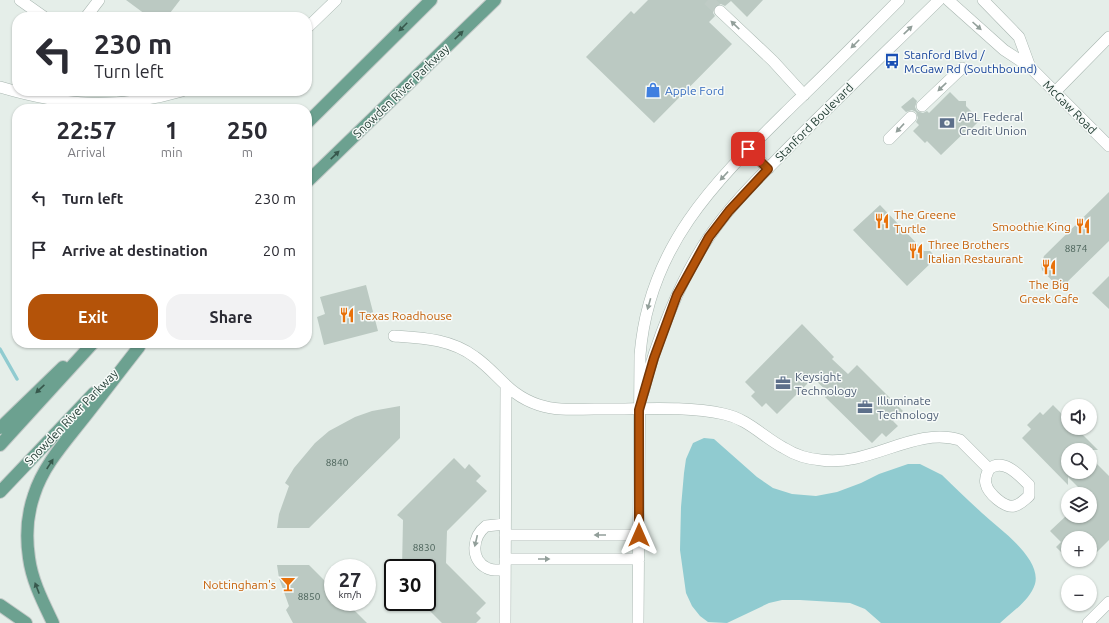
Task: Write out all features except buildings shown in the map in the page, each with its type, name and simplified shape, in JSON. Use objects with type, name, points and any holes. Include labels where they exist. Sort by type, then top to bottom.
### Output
[{"type":"main road","points":[[312,119],[431,0]]},
{"type":"main road","name":"Snowden River Parkway","points":[[312,177],[495,0]]},
{"type":"main road","points":[[0,428],[83,348]]},
{"type":"main road","points":[[0,445],[88,348]]},
{"type":"main road","name":"Snowden River Parkway","points":[[0,492],[138,348]]},
{"type":"main road","points":[[53,623],[41,599],[29,558],[27,538],[29,517],[34,494],[43,474],[62,445],[139,348]]},
{"type":"main road","points":[[0,605],[26,623]]},
{"type":"street","points":[[20,0],[37,12]]},
{"type":"street","points":[[90,12],[99,0]]},
{"type":"street","points":[[312,23],[336,0]]},
{"type":"street","name":"Stanford Boulevard","points":[[638,623],[640,355],[642,327],[655,283],[668,253],[686,222],[708,193],[748,149],[899,0]]},
{"type":"street","name":"Stanford Boulevard","points":[[639,410],[654,358],[677,295],[692,265],[709,237],[729,211],[768,169],[939,0]]},
{"type":"street","name":"McGaw Road","points":[[948,0],[1004,50],[1030,67],[1109,146]]},
{"type":"street","name":"McGaw Road","points":[[983,0],[1019,37],[1030,67]]},
{"type":"street","points":[[720,11],[804,95]]},
{"type":"street","points":[[1055,92],[1109,37]]},
{"type":"street","points":[[922,106],[962,68]]},
{"type":"street","points":[[0,87],[12,89]]},
{"type":"street","points":[[48,96],[60,101],[110,104],[138,102],[162,96]]},
{"type":"street","points":[[889,139],[911,117]]},
{"type":"street","points":[[748,149],[768,169]]},
{"type":"street","points":[[394,336],[425,339],[454,345],[476,358],[506,386],[529,402],[552,408],[639,410],[676,409],[723,414],[747,423],[784,448],[810,458],[833,462],[863,458],[920,439],[937,436],[953,438],[960,440],[990,469]]},
{"type":"street","points":[[505,623],[506,386]]},
{"type":"street","points":[[639,535],[505,529],[486,526],[480,530],[474,546],[478,560],[482,566],[493,570],[505,565],[639,559]]},
{"type":"street","points":[[1088,623],[1109,602]]},
{"type":"water","points":[[704,438],[714,439],[757,477],[773,488],[792,494],[816,496],[837,492],[879,474],[908,464],[920,464],[942,475],[982,513],[1008,535],[1026,554],[1032,564],[1035,574],[1035,584],[1033,590],[1020,605],[1000,623],[881,623],[865,609],[850,603],[800,600],[782,600],[769,603],[727,623],[708,622],[700,616],[692,606],[686,593],[680,550],[681,507],[686,459],[693,443]]},
{"type":"waterway","points":[[0,349],[17,379]]},
{"type":"tunnel","points":[[708,0],[720,11]]},
{"type":"place","name":"Stanford Blvd / McGaw Rd (Southbound)","points":[[892,61]]},
{"type":"place","name":"Apple Ford","points":[[653,90]]},
{"type":"place","name":"APL Federal Credit Union","points":[[947,123]]},
{"type":"place","name":"The Greene Turtle","points":[[882,221]]},
{"type":"place","name":"Smoothie King","points":[[1083,226]]},
{"type":"place","name":"Three Brothers Italian Restaurant","points":[[916,251]]},
{"type":"place","name":"The Big Greek Cafe","points":[[1049,267]]},
{"type":"place","name":"Texas Roadhouse","points":[[347,315]]},
{"type":"place","name":"Keysight Technology","points":[[783,383]]},
{"type":"place","name":"Illuminate Technology","points":[[865,407]]},
{"type":"place","name":"Nottingham's","points":[[288,584]]},
{"type":"route","points":[[639,535],[639,410],[646,382],[677,295],[692,265],[709,237],[729,211],[768,169],[748,149]]}]
